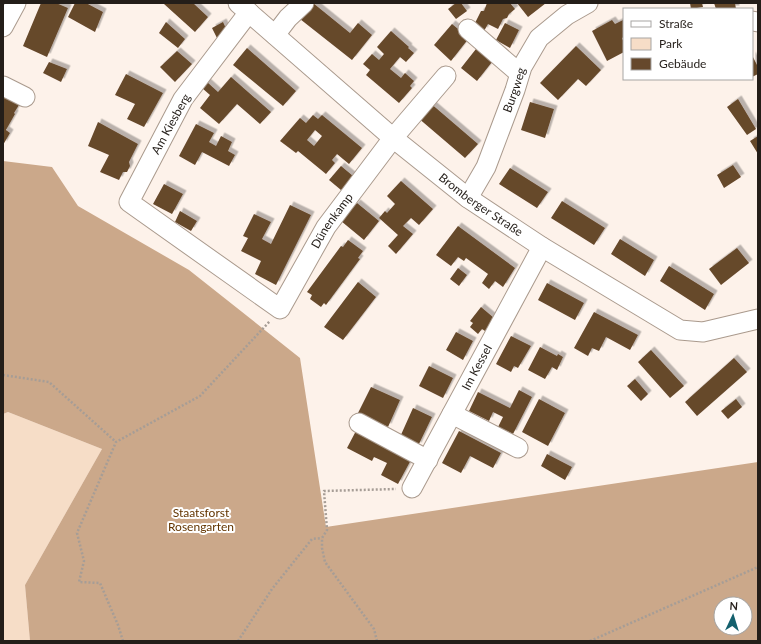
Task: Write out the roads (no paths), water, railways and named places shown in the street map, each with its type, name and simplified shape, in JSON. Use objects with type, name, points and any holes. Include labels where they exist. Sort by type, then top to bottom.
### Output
[{"type":"street","points":[[3,27],[16,3]]},
{"type":"street","points":[[275,35],[288,18],[304,3]]},
{"type":"street","name":"Burgweg","points":[[468,198],[486,167],[515,90],[519,73],[539,38],[565,9],[588,3]]},
{"type":"street","name":"Bromberger Straße","points":[[243,8],[393,138],[468,198],[542,247],[680,330],[703,332],[758,319]]},
{"type":"street","name":"Am Kiesberg","points":[[243,8],[182,99],[129,202],[280,310]]},
{"type":"street","points":[[468,29],[519,73]]},
{"type":"street","name":"Dünenkamp","points":[[280,310],[326,227],[393,138],[446,76]]},
{"type":"street","points":[[3,86],[25,97]]},
{"type":"street","name":"Im Kessel","points":[[412,488],[542,247]]},
{"type":"street","points":[[452,414],[518,448]]},
{"type":"street","points":[[359,423],[428,460]]},
{"type":"park label","name":"Staatsforst Rosengarten","points":[[201,520]]}]
